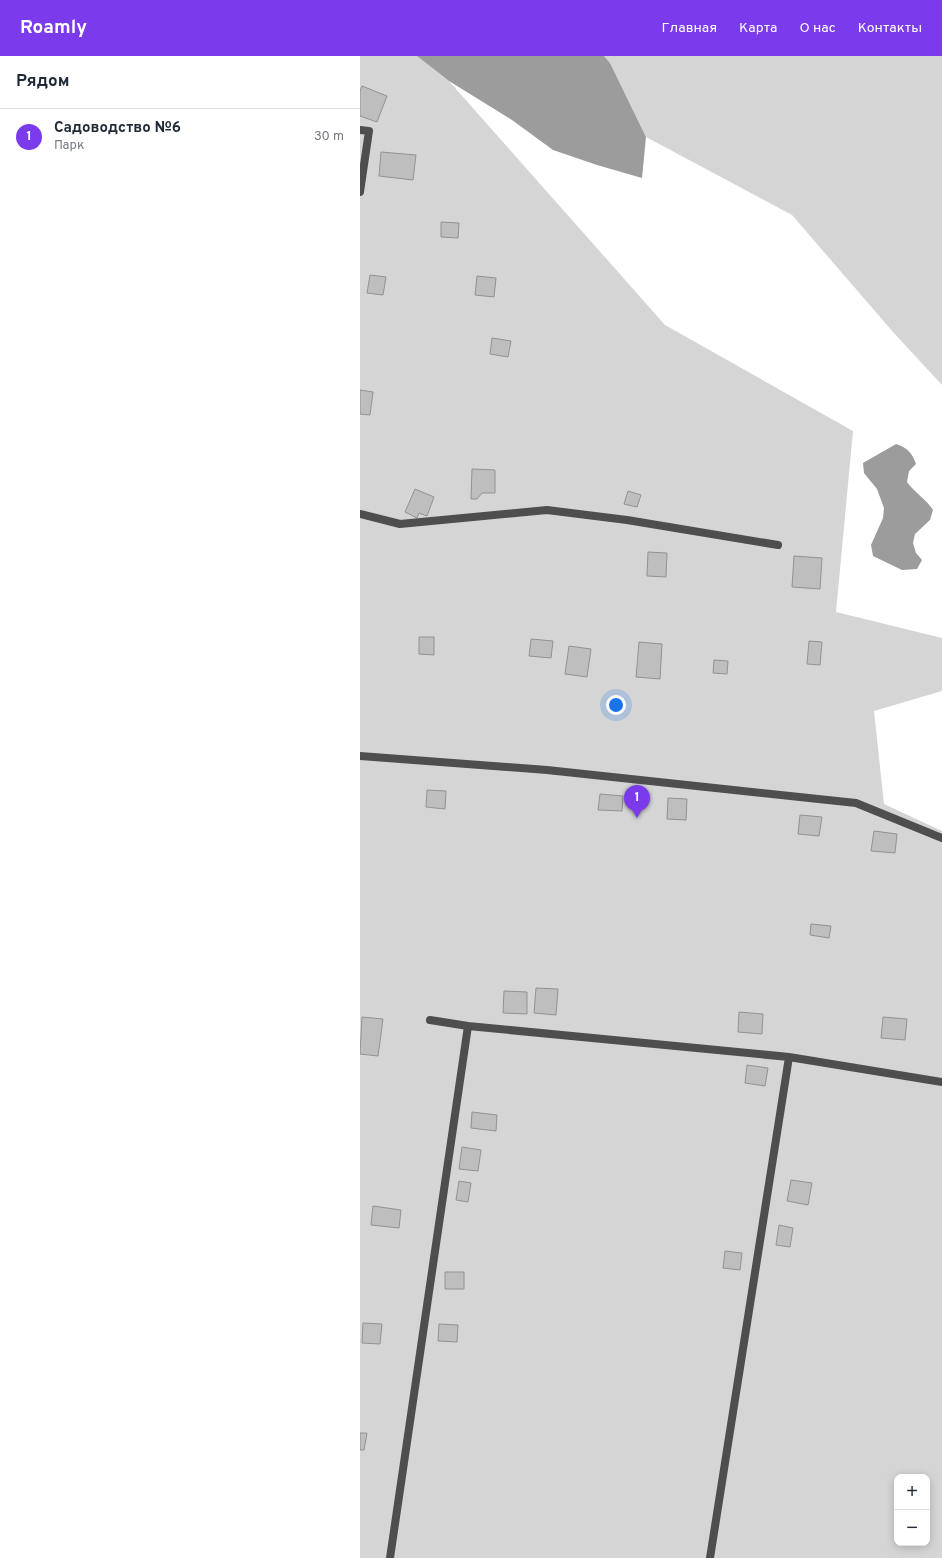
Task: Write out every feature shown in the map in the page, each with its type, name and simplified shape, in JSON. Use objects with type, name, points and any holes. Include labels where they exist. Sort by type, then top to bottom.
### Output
[{"type":"lane","points":[[360,130],[369,131],[360,192]]},
{"type":"lane","points":[[360,514],[400,524],[547,510],[627,520],[778,545]]},
{"type":"lane","points":[[360,756],[547,770],[856,803],[942,838]]},
{"type":"lane","points":[[430,1020],[468,1026],[789,1057],[942,1082]]},
{"type":"lane","points":[[390,1558],[468,1026]]},
{"type":"lane","points":[[710,1558],[789,1057]]},
{"type":"shaded area","points":[[360,56],[417,56],[449,81],[665,325],[853,431],[836,612],[942,638],[942,691],[874,711],[884,804],[942,831],[942,1558],[360,1558]]},
{"type":"shaded area","points":[[417,56],[604,56],[610,63],[646,137],[642,178],[553,150],[512,120],[449,81]]},
{"type":"shaded area","points":[[604,56],[942,56],[942,385],[893,332],[792,215],[646,137],[610,63]]},
{"type":"shaded area","points":[[896,444],[909,451],[916,464],[909,471],[907,482],[933,510],[930,520],[915,534],[913,543],[916,553],[922,560],[917,569],[902,570],[873,556],[871,545],[883,518],[884,508],[877,489],[864,473],[863,463]]},
{"type":"building","points":[[362,86],[387,96],[377,122],[360,116],[360,91]]},
{"type":"building","points":[[381,152],[416,155],[413,180],[379,176]]},
{"type":"building","points":[[441,222],[459,223],[458,238],[441,237]]},
{"type":"building","points":[[370,275],[386,277],[383,295],[367,293]]},
{"type":"building","points":[[477,276],[496,278],[494,297],[475,295]]},
{"type":"building","points":[[492,338],[511,341],[508,357],[490,354]]},
{"type":"building","points":[[360,390],[373,392],[370,415],[360,414]]},
{"type":"building","points":[[472,469],[495,470],[495,493],[482,493],[477,499],[471,499]]},
{"type":"building","points":[[415,489],[434,497],[427,516],[419,513],[417,518],[405,512]]},
{"type":"building","points":[[628,491],[641,495],[637,507],[624,504]]},
{"type":"building","points":[[648,552],[667,553],[666,577],[647,576]]},
{"type":"building","points":[[794,556],[822,558],[820,589],[792,587]]},
{"type":"building","points":[[419,637],[434,637],[434,655],[419,654]]},
{"type":"building","points":[[531,639],[553,641],[551,658],[529,656]]},
{"type":"building","points":[[809,641],[822,642],[820,665],[807,664]]},
{"type":"building","points":[[639,642],[662,644],[660,679],[636,677]]},
{"type":"building","points":[[569,646],[591,649],[587,677],[565,674]]},
{"type":"building","points":[[714,660],[728,661],[727,674],[713,673]]},
{"type":"building","points":[[427,790],[446,791],[445,809],[426,807]]},
{"type":"building","points":[[600,794],[623,796],[622,811],[598,810]]},
{"type":"building","points":[[668,798],[687,799],[686,820],[667,819]]},
{"type":"building","points":[[800,815],[822,817],[819,836],[798,834]]},
{"type":"building","points":[[874,831],[897,834],[895,853],[871,851]]},
{"type":"building","points":[[811,924],[831,926],[829,938],[810,935]]},
{"type":"building","points":[[536,988],[558,989],[556,1015],[534,1013]]},
{"type":"building","points":[[504,991],[527,992],[527,1014],[503,1013]]},
{"type":"building","points":[[739,1012],[763,1014],[762,1034],[738,1032]]},
{"type":"building","points":[[362,1017],[383,1019],[378,1056],[360,1054]]},
{"type":"building","points":[[883,1017],[907,1019],[905,1040],[881,1038]]},
{"type":"building","points":[[747,1065],[768,1068],[765,1086],[745,1083]]},
{"type":"building","points":[[472,1112],[497,1115],[496,1131],[471,1128]]},
{"type":"building","points":[[462,1147],[481,1150],[478,1171],[459,1169]]},
{"type":"building","points":[[791,1180],[812,1183],[808,1205],[787,1201]]},
{"type":"building","points":[[459,1181],[471,1183],[468,1202],[456,1200]]},
{"type":"building","points":[[373,1206],[401,1210],[399,1228],[371,1225]]},
{"type":"building","points":[[779,1225],[793,1228],[790,1247],[776,1245]]},
{"type":"building","points":[[725,1251],[742,1253],[740,1270],[723,1268]]},
{"type":"building","points":[[445,1272],[464,1272],[464,1289],[445,1289]]},
{"type":"building","points":[[363,1323],[382,1324],[380,1344],[362,1343]]},
{"type":"building","points":[[439,1324],[458,1325],[457,1342],[438,1341]]},
{"type":"building","points":[[360,1433],[367,1433],[364,1450],[360,1450]]},
{"type":"place","name":"Садоводство №6","points":[[637,818]]}]
